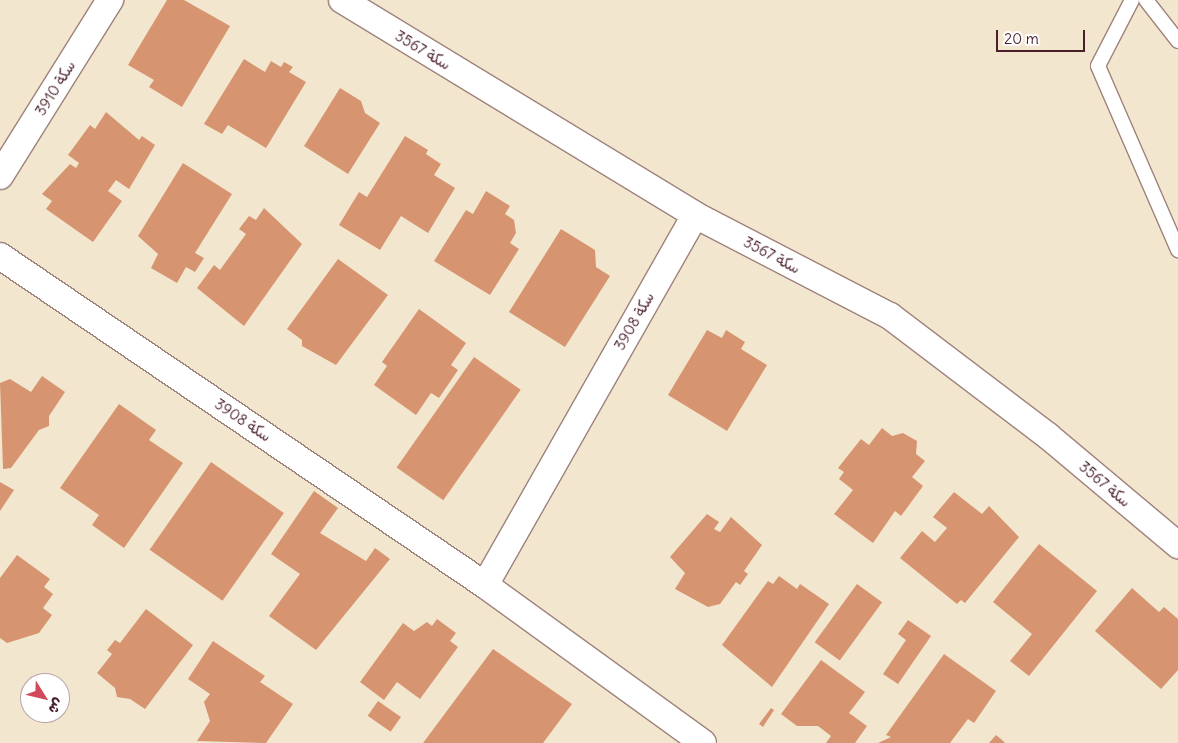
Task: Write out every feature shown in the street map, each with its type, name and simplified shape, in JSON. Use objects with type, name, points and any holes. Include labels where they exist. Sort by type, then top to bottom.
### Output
[{"type":"street","name":"سكة 3910","points":[[0,176],[110,0]]},
{"type":"street","name":"سكة 3567","points":[[342,0],[695,214],[890,316],[1048,436],[1178,545]]},
{"type":"street","name":"سكة 3908","points":[[485,585],[695,214]]},
{"type":"street","name":"سكة 3908","points":[[0,256],[485,585],[703,743]]},
{"type":"lane","points":[[1132,0],[1098,66],[1177,243]]},
{"type":"lane","points":[[1146,0],[1178,41]]},
{"type":"building","points":[[167,0],[184,0],[230,26],[182,107],[149,87],[154,80],[128,65]]},
{"type":"building","points":[[244,59],[265,72],[271,61],[281,67],[284,62],[293,67],[289,72],[306,82],[266,148],[228,125],[222,134],[204,124]]},
{"type":"building","points":[[340,88],[361,101],[365,113],[380,123],[348,174],[304,146]]},
{"type":"building","points":[[106,112],[139,140],[142,136],[155,145],[129,189],[116,180],[108,191],[122,201],[93,242],[46,209],[52,201],[42,194],[70,164],[76,168],[79,163],[68,155],[90,125],[95,129]]},
{"type":"building","points":[[405,136],[428,150],[426,154],[441,164],[434,175],[455,188],[428,233],[401,216],[380,250],[339,225],[359,192],[367,197]]},
{"type":"building","points":[[183,163],[232,194],[195,253],[204,258],[195,272],[186,267],[177,283],[151,268],[158,254],[138,236]]},
{"type":"building","points":[[486,191],[510,206],[505,214],[514,220],[516,233],[510,243],[519,249],[490,295],[434,261],[466,210],[473,214]]},
{"type":"building","points":[[264,208],[302,244],[244,326],[197,288],[214,265],[220,270],[246,234],[239,229],[249,216],[256,220]]},
{"type":"building","points":[[561,229],[595,250],[596,267],[610,276],[565,347],[509,312]]},
{"type":"building","points":[[338,259],[388,295],[336,365],[302,346],[302,340],[287,329]]},
{"type":"building","points":[[419,309],[466,343],[451,365],[458,370],[439,398],[431,393],[416,415],[374,385],[387,366],[382,362]]},
{"type":"building","points":[[707,330],[722,338],[726,330],[745,342],[741,349],[767,365],[727,431],[668,395]]},
{"type":"building","points":[[474,357],[521,390],[443,500],[397,468]]},
{"type":"building","points":[[42,376],[65,392],[49,416],[49,426],[39,430],[11,468],[3,469],[0,383],[10,379],[31,392]]},
{"type":"building","points":[[119,404],[156,430],[149,440],[183,463],[124,548],[92,525],[99,515],[60,488]]},
{"type":"building","points":[[882,428],[892,436],[903,433],[917,441],[916,454],[925,461],[912,477],[923,486],[901,516],[895,511],[873,543],[834,514],[853,490],[839,479],[844,472],[838,468],[861,439],[869,445]]},
{"type":"building","points":[[211,462],[284,513],[223,601],[150,550]]},
{"type":"building","points":[[0,482],[14,490],[0,511]]},
{"type":"building","points":[[314,491],[338,508],[320,533],[366,561],[375,548],[390,559],[316,650],[269,616],[300,574],[271,554]]},
{"type":"building","points":[[954,492],[982,514],[989,506],[1019,537],[965,603],[961,600],[957,604],[900,558],[922,531],[935,542],[947,528],[933,517]]},
{"type":"building","points":[[707,514],[719,522],[714,529],[720,532],[731,517],[762,545],[744,571],[748,574],[740,585],[736,582],[720,604],[708,607],[675,589],[685,573],[670,557]]},
{"type":"building","points":[[1039,544],[1097,591],[1029,676],[1010,661],[1032,634],[993,602]]},
{"type":"building","points":[[17,555],[50,579],[44,587],[53,594],[43,608],[52,615],[39,633],[7,643],[0,638],[0,578]]},
{"type":"building","points":[[779,576],[797,589],[800,584],[829,604],[772,687],[722,645],[768,581],[773,584]]},
{"type":"building","points":[[857,584],[882,602],[840,660],[815,642]]},
{"type":"building","points":[[1132,588],[1159,612],[1164,607],[1178,619],[1178,670],[1161,689],[1095,631]]},
{"type":"building","points":[[146,609],[193,645],[145,709],[130,699],[117,697],[115,688],[97,673],[112,654],[107,650],[115,640],[120,643]]},
{"type":"building","points":[[437,619],[456,633],[450,641],[458,647],[420,699],[397,682],[384,700],[360,682],[403,623],[414,631],[427,622],[432,626]]},
{"type":"building","points":[[908,620],[931,636],[898,684],[883,674],[906,640],[898,634]]},
{"type":"building","points":[[213,641],[265,676],[260,682],[293,704],[266,743],[197,741],[210,721],[204,702],[210,694],[188,679]]},
{"type":"building","points":[[493,649],[572,704],[543,743],[423,743]]},
{"type":"building","points":[[944,654],[996,691],[974,723],[968,719],[950,743],[878,743],[891,737],[886,735]]},
{"type":"building","points":[[821,660],[865,692],[849,713],[867,726],[855,743],[826,743],[831,736],[818,726],[797,726],[781,714]]},
{"type":"building","points":[[378,701],[401,717],[391,732],[368,716]]},
{"type":"building","points":[[771,708],[774,710],[763,727],[759,724]]},
{"type":"building","points":[[996,735],[1002,740],[1005,743],[989,743]]}]
